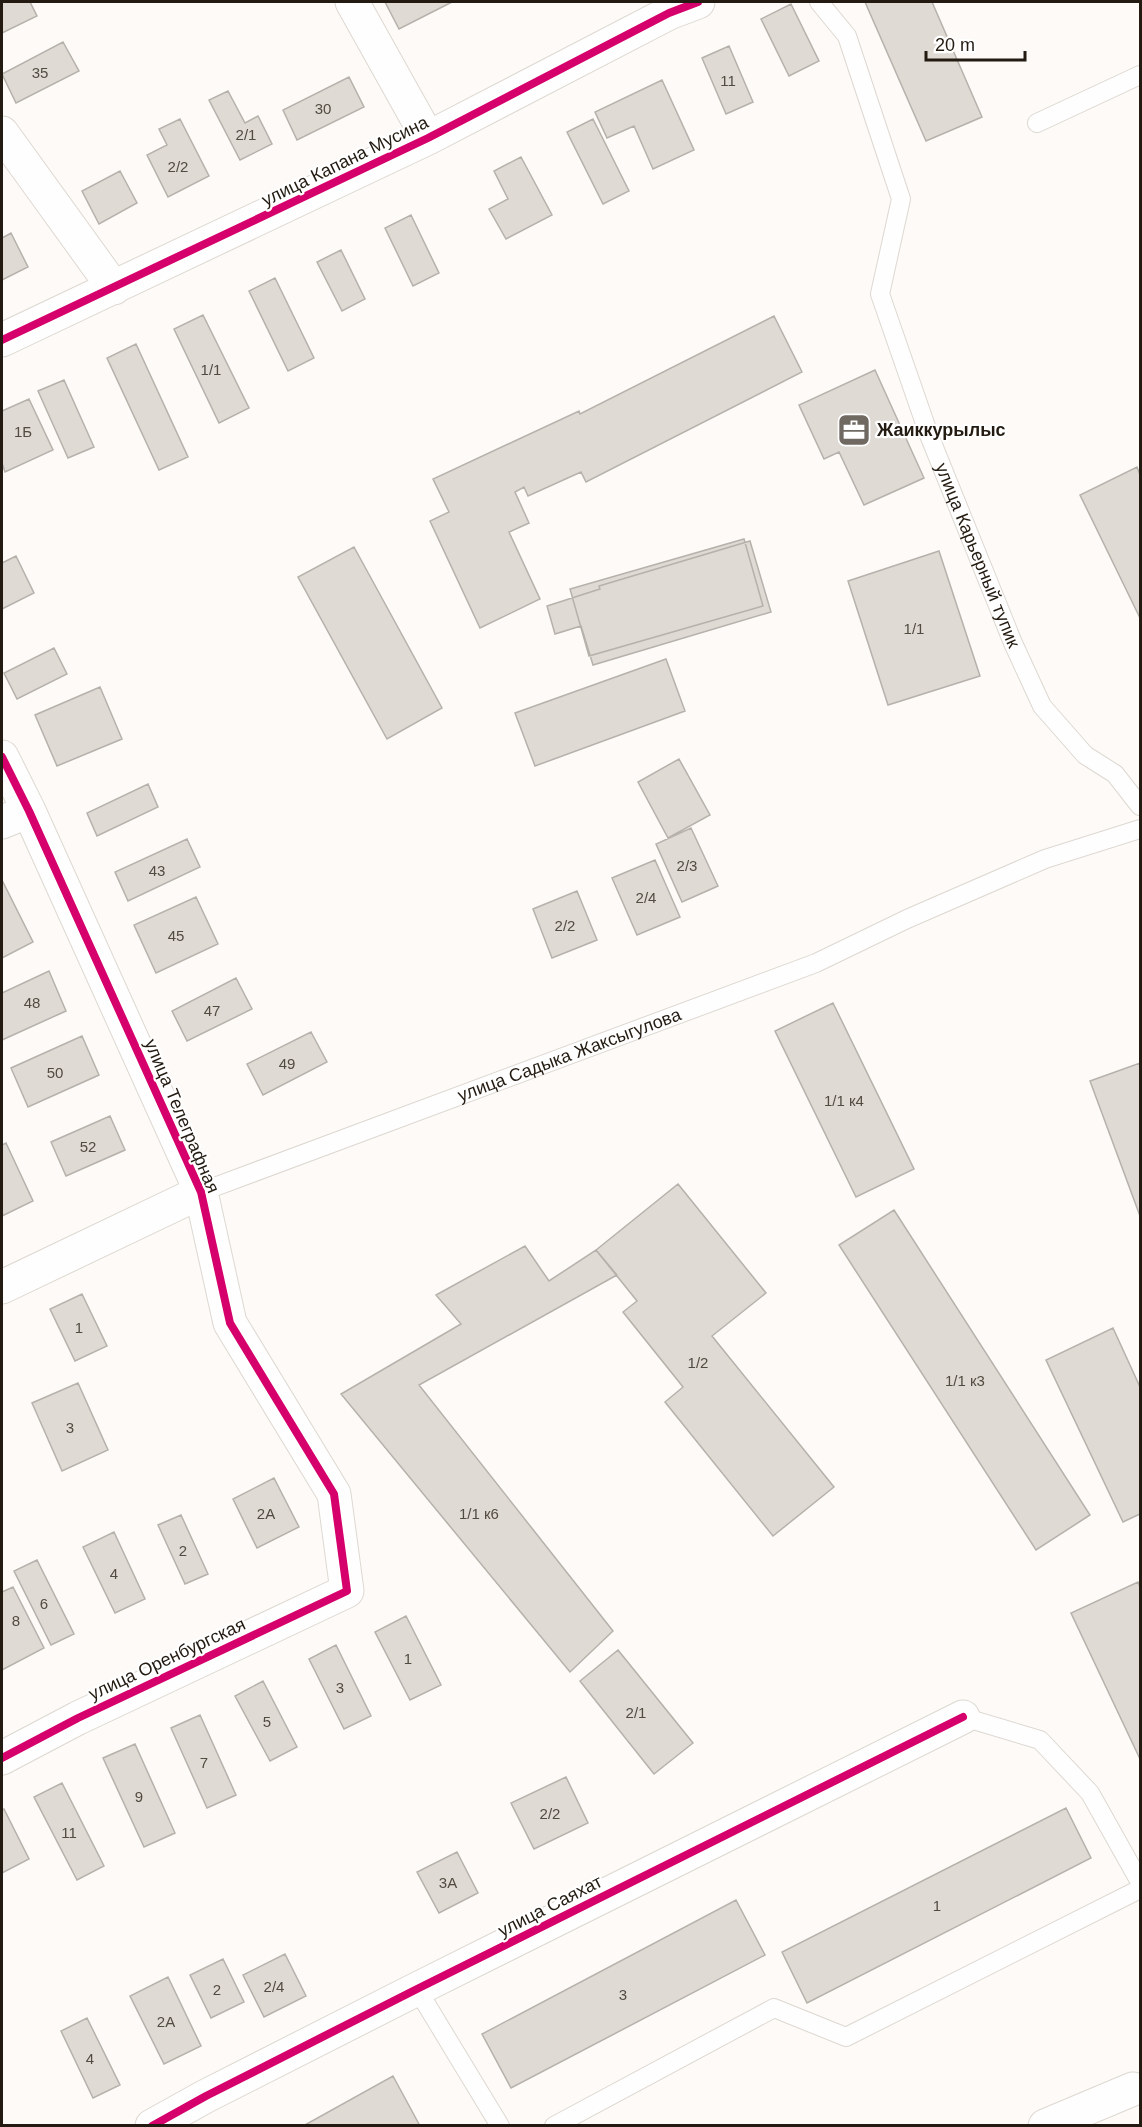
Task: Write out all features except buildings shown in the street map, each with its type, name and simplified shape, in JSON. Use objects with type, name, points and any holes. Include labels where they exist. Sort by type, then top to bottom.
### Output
[{"type":"street","points":[[352,2],[428,138]]},
{"type":"street","name":"улица Капана Мусина","points":[[2,340],[428,138],[677,5]]},
{"type":"street","points":[[2,133],[114,288]]},
{"type":"street","name":"улица Телеграфная","points":[[2,757],[15,816],[201,1192],[230,1323],[334,1494],[346,1591]]},
{"type":"street","name":"улица Садыка Жаксыгулова","points":[[2,1287],[201,1192]]},
{"type":"street","name":"улица Оренбургская","points":[[2,1758],[78,1718],[346,1591]]},
{"type":"street","name":"улица Саяхат","points":[[172,2121],[417,1989],[963,1717]]},
{"type":"street","points":[[1045,2126],[1133,2089]]},
{"type":"lane","name":"улица Карьерный тупик","points":[[819,2],[847,36],[901,199],[880,294],[938,457],[1013,643],[1042,706],[1085,754],[1115,774],[1140,806]]},
{"type":"lane","points":[[1037,123],[1140,75]]},
{"type":"lane","name":"улица Садыка Жаксыгулова","points":[[201,1192],[816,963],[907,919],[1045,859],[1140,829]]},
{"type":"lane","points":[[963,1717],[1040,1740],[1090,1793],[1140,1882]]},
{"type":"lane","points":[[554,2126],[774,2008],[846,2037],[1140,1889]]},
{"type":"lane","points":[[417,1989],[500,2126]]},
{"type":"cycle path","points":[[2,340],[428,138],[669,13],[698,2]]},
{"type":"cycle path","points":[[2,757],[29,811],[201,1192],[230,1323],[334,1494],[347,1591],[78,1718],[2,1758]]},
{"type":"cycle path","points":[[152,2126],[206,2096],[417,1989],[963,1717]]},
{"type":"place","name":"Жаиккурылыс","points":[[854,430]]}]
